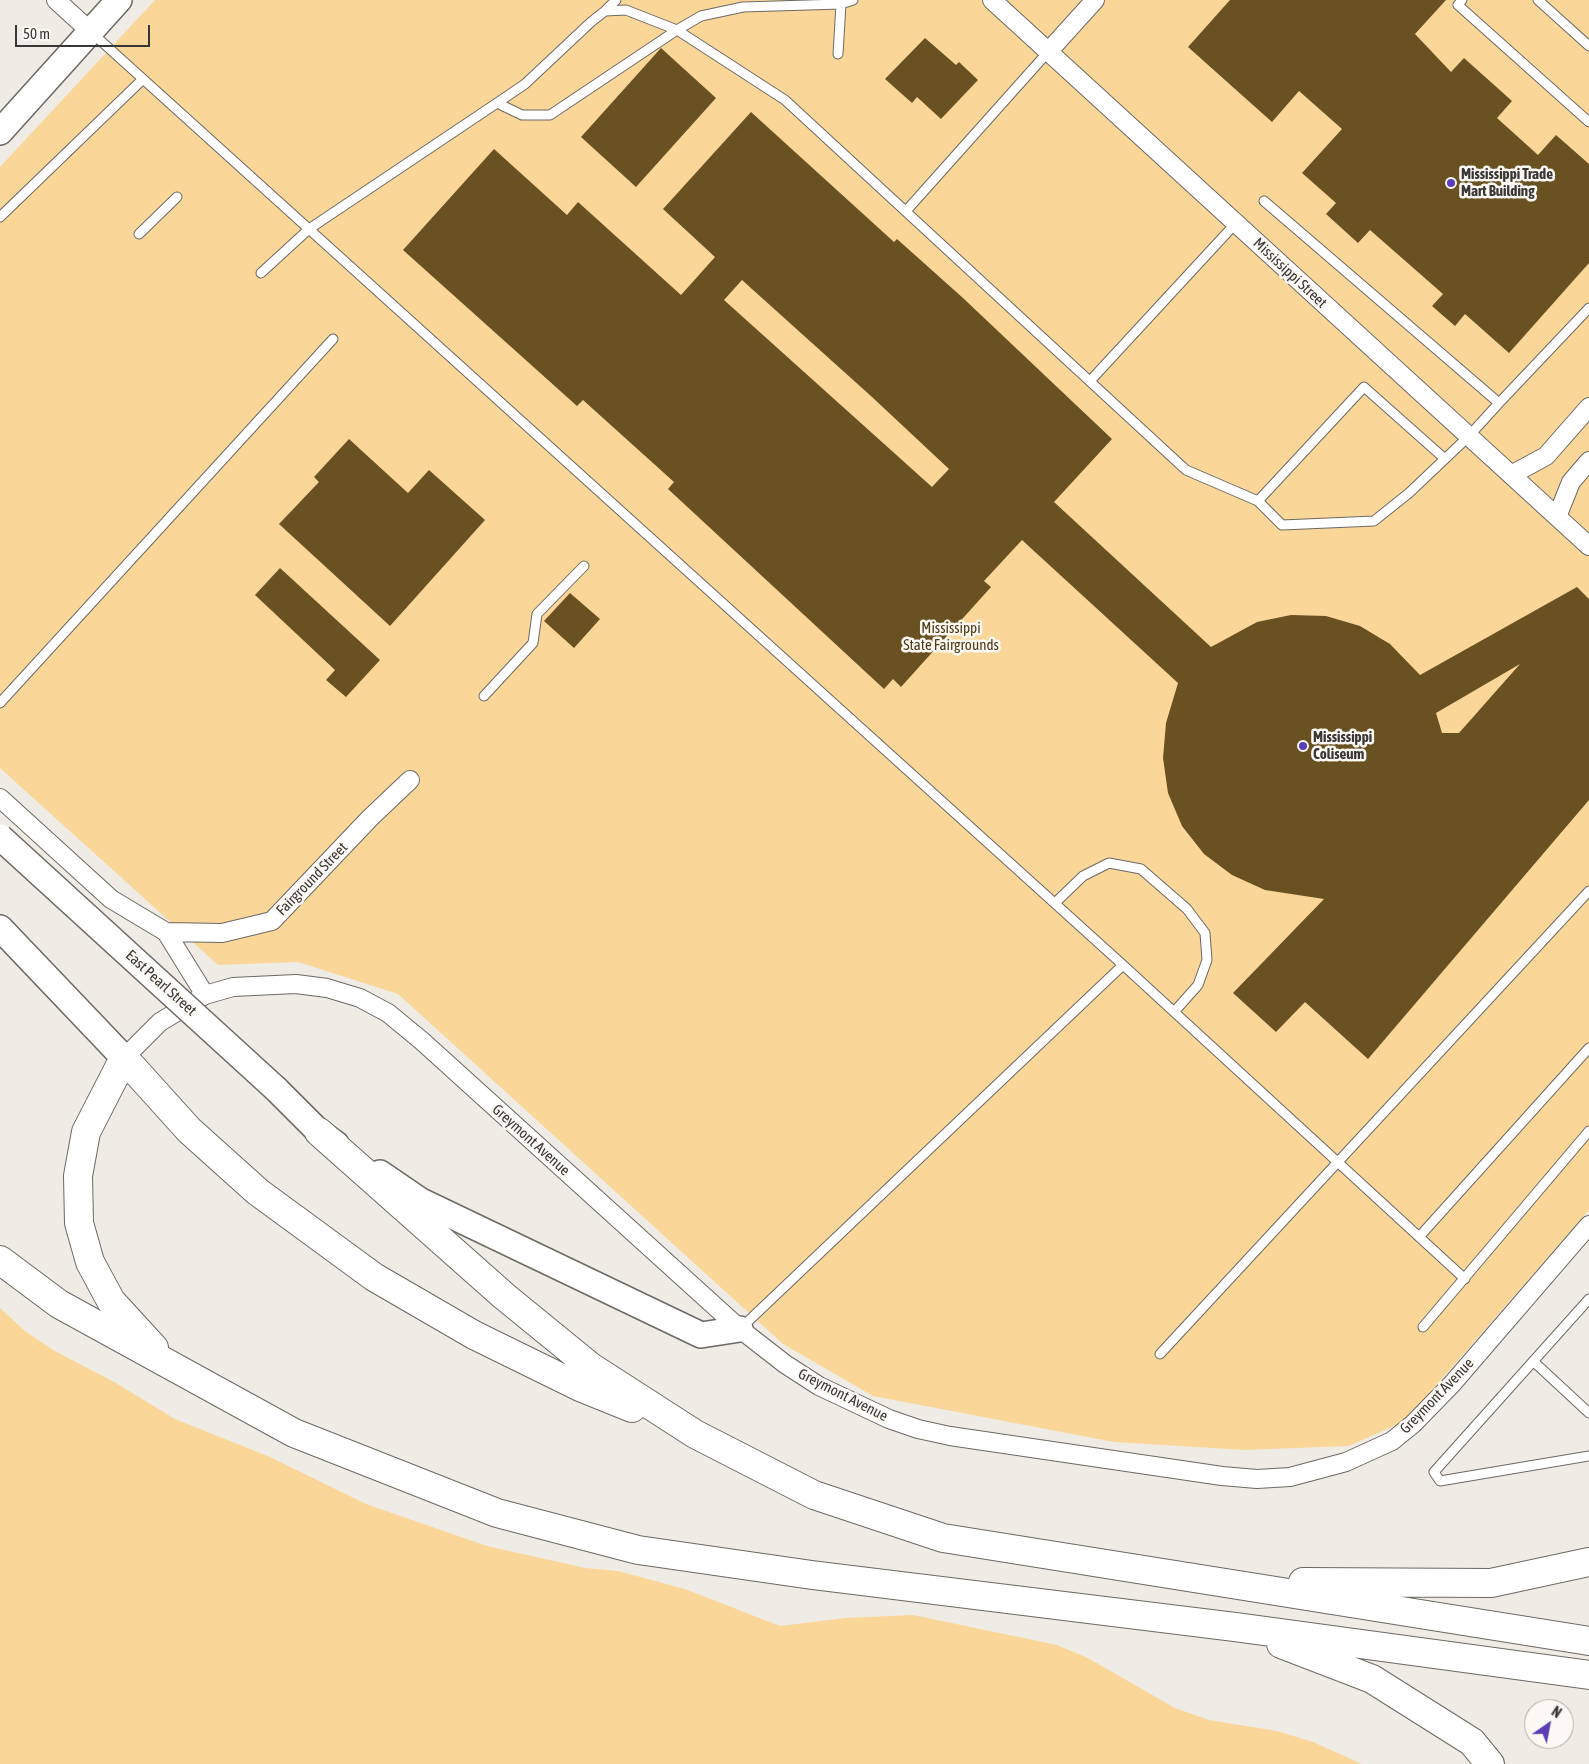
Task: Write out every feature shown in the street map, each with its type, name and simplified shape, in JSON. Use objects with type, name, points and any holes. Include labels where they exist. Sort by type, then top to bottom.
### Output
[{"type":"highway","points":[[171,1366],[111,1301],[90,1262],[79,1223],[78,1176],[86,1132],[124,1058],[189,1130],[258,1192],[374,1277],[474,1334],[562,1378],[695,1434],[814,1496],[943,1538],[1589,1641]]},
{"type":"highway","points":[[319,1132],[504,1296],[591,1367],[695,1434]]},
{"type":"highway","points":[[0,1260],[59,1304],[294,1434],[497,1513],[638,1550],[812,1575],[1235,1627],[1589,1676]]},
{"type":"highway","points":[[1214,1582],[1491,1583],[1589,1562]]},
{"type":"highway","points":[[1235,1627],[1372,1679],[1472,1742],[1490,1764]]},
{"type":"main road","points":[[0,132],[120,0]]},
{"type":"main road","name":"East Pearl Street","points":[[0,837],[276,1089],[319,1132],[421,1201],[701,1335],[740,1329]]},
{"type":"main road","points":[[0,928],[124,1058]]},
{"type":"street","points":[[56,0],[90,32]]},
{"type":"street","name":"Mississippi Street","points":[[992,0],[1589,546]]},
{"type":"street","points":[[1048,52],[1096,0]]},
{"type":"street","points":[[1511,475],[1546,456],[1589,407]]},
{"type":"street","points":[[1557,517],[1571,482],[1589,461]]},
{"type":"street","name":"Fairground Street","points":[[0,798],[111,899],[166,932],[222,933],[272,920],[370,818],[410,780]]},
{"type":"street","points":[[166,932],[205,995]]},
{"type":"street","name":"Greymont Avenue","points":[[124,1058],[160,1022],[205,995],[233,987],[296,984],[327,988],[360,998],[388,1013],[436,1054],[740,1329],[785,1364],[819,1386],[889,1420],[918,1429],[1222,1476],[1257,1479],[1290,1477],[1346,1462],[1392,1441],[1413,1424],[1452,1384],[1589,1224]]},
{"type":"lane","points":[[261,273],[309,229],[421,152],[525,84],[616,0]]},
{"type":"lane","points":[[497,104],[522,115],[550,115],[701,16],[743,7],[841,4],[854,0]]},
{"type":"lane","points":[[1462,0],[1458,5],[1589,122]]},
{"type":"lane","points":[[1538,0],[1589,46]]},
{"type":"lane","points":[[838,54],[841,4]]},
{"type":"lane","points":[[605,11],[626,10],[677,30],[786,100],[1186,470],[1258,501],[1282,525],[1374,521],[1409,493],[1445,459],[1588,311]]},
{"type":"lane","points":[[90,32],[1123,965],[1464,1279]]},
{"type":"lane","points":[[906,211],[1048,52]]},
{"type":"lane","points":[[0,217],[143,79]]},
{"type":"lane","points":[[138,234],[177,198]]},
{"type":"lane","points":[[1264,201],[1499,403]]},
{"type":"lane","points":[[1090,381],[1236,223]]},
{"type":"lane","points":[[0,703],[333,339]]},
{"type":"lane","points":[[1258,501],[1364,387],[1445,459]]},
{"type":"lane","points":[[484,696],[533,643],[537,614],[584,566]]},
{"type":"lane","points":[[1054,903],[1083,876],[1108,863],[1141,870],[1187,909],[1205,933],[1207,960],[1198,985],[1174,1012]]},
{"type":"lane","points":[[1160,1354],[1589,891]]},
{"type":"lane","points":[[740,1329],[1123,965]]},
{"type":"lane","points":[[1419,1237],[1589,1048]]},
{"type":"lane","points":[[1423,1326],[1589,1131]]},
{"type":"lane","points":[[1589,1299],[1434,1472],[1440,1481],[1589,1456]]},
{"type":"lane","points":[[1533,1361],[1589,1413]]},
{"type":"green space","name":"Mississippi State Fairgrounds","points":[[155,0],[1589,0],[1589,1210],[1405,1421],[1349,1446],[1245,1450],[1114,1442],[873,1396],[783,1344],[398,994],[298,962],[218,965],[0,768],[0,167]]},
{"type":"green space","points":[[0,1308],[25,1331],[53,1350],[116,1383],[175,1419],[270,1457],[366,1504],[487,1546],[585,1568],[618,1571],[685,1589],[780,1626],[845,1618],[913,1615],[1057,1645],[1088,1658],[1175,1708],[1209,1720],[1277,1731],[1313,1742],[1362,1764],[0,1764]]},
{"type":"building","name":"Mississippi Trade Mart Building","points":[[1230,0],[1446,0],[1415,34],[1451,72],[1464,58],[1512,101],[1497,118],[1538,155],[1556,135],[1589,164],[1589,263],[1509,353],[1465,314],[1455,326],[1432,306],[1443,294],[1370,230],[1358,243],[1326,214],[1336,203],[1302,173],[1342,129],[1299,91],[1272,122],[1188,47]]},
{"type":"building","points":[[925,38],[956,65],[959,62],[978,80],[941,119],[917,97],[912,103],[885,79]]},
{"type":"building","points":[[661,48],[716,98],[636,187],[581,137]]},
{"type":"building","points":[[751,112],[894,242],[897,239],[963,298],[1112,439],[1054,502],[1211,647],[1257,622],[1291,615],[1326,616],[1360,626],[1390,644],[1420,675],[1577,587],[1589,599],[1589,800],[1368,1059],[1305,1002],[1276,1032],[1233,993],[1324,899],[1265,890],[1232,875],[1204,854],[1182,826],[1168,793],[1163,758],[1166,723],[1178,683],[1022,540],[984,581],[991,587],[901,687],[893,679],[884,689],[668,489],[674,482],[583,400],[577,406],[403,250],[494,149],[567,215],[578,202],[681,295],[715,257],[663,209]],"holes":[[[742,280],[949,469],[932,487],[724,300]],[[1520,664],[1459,733],[1442,733],[1436,713]]]},
{"type":"building","points":[[349,439],[408,493],[429,470],[485,520],[390,626],[279,524],[319,482],[314,477]]},
{"type":"building","points":[[280,568],[380,660],[346,697],[326,680],[335,670],[255,595]]},
{"type":"building","points":[[570,593],[600,619],[574,648],[544,621]]},
{"type":"place","name":"Mississippi Trade Mart Building","points":[[1451,183]]},
{"type":"place","name":"Mississippi Coliseum","points":[[1303,746]]}]
